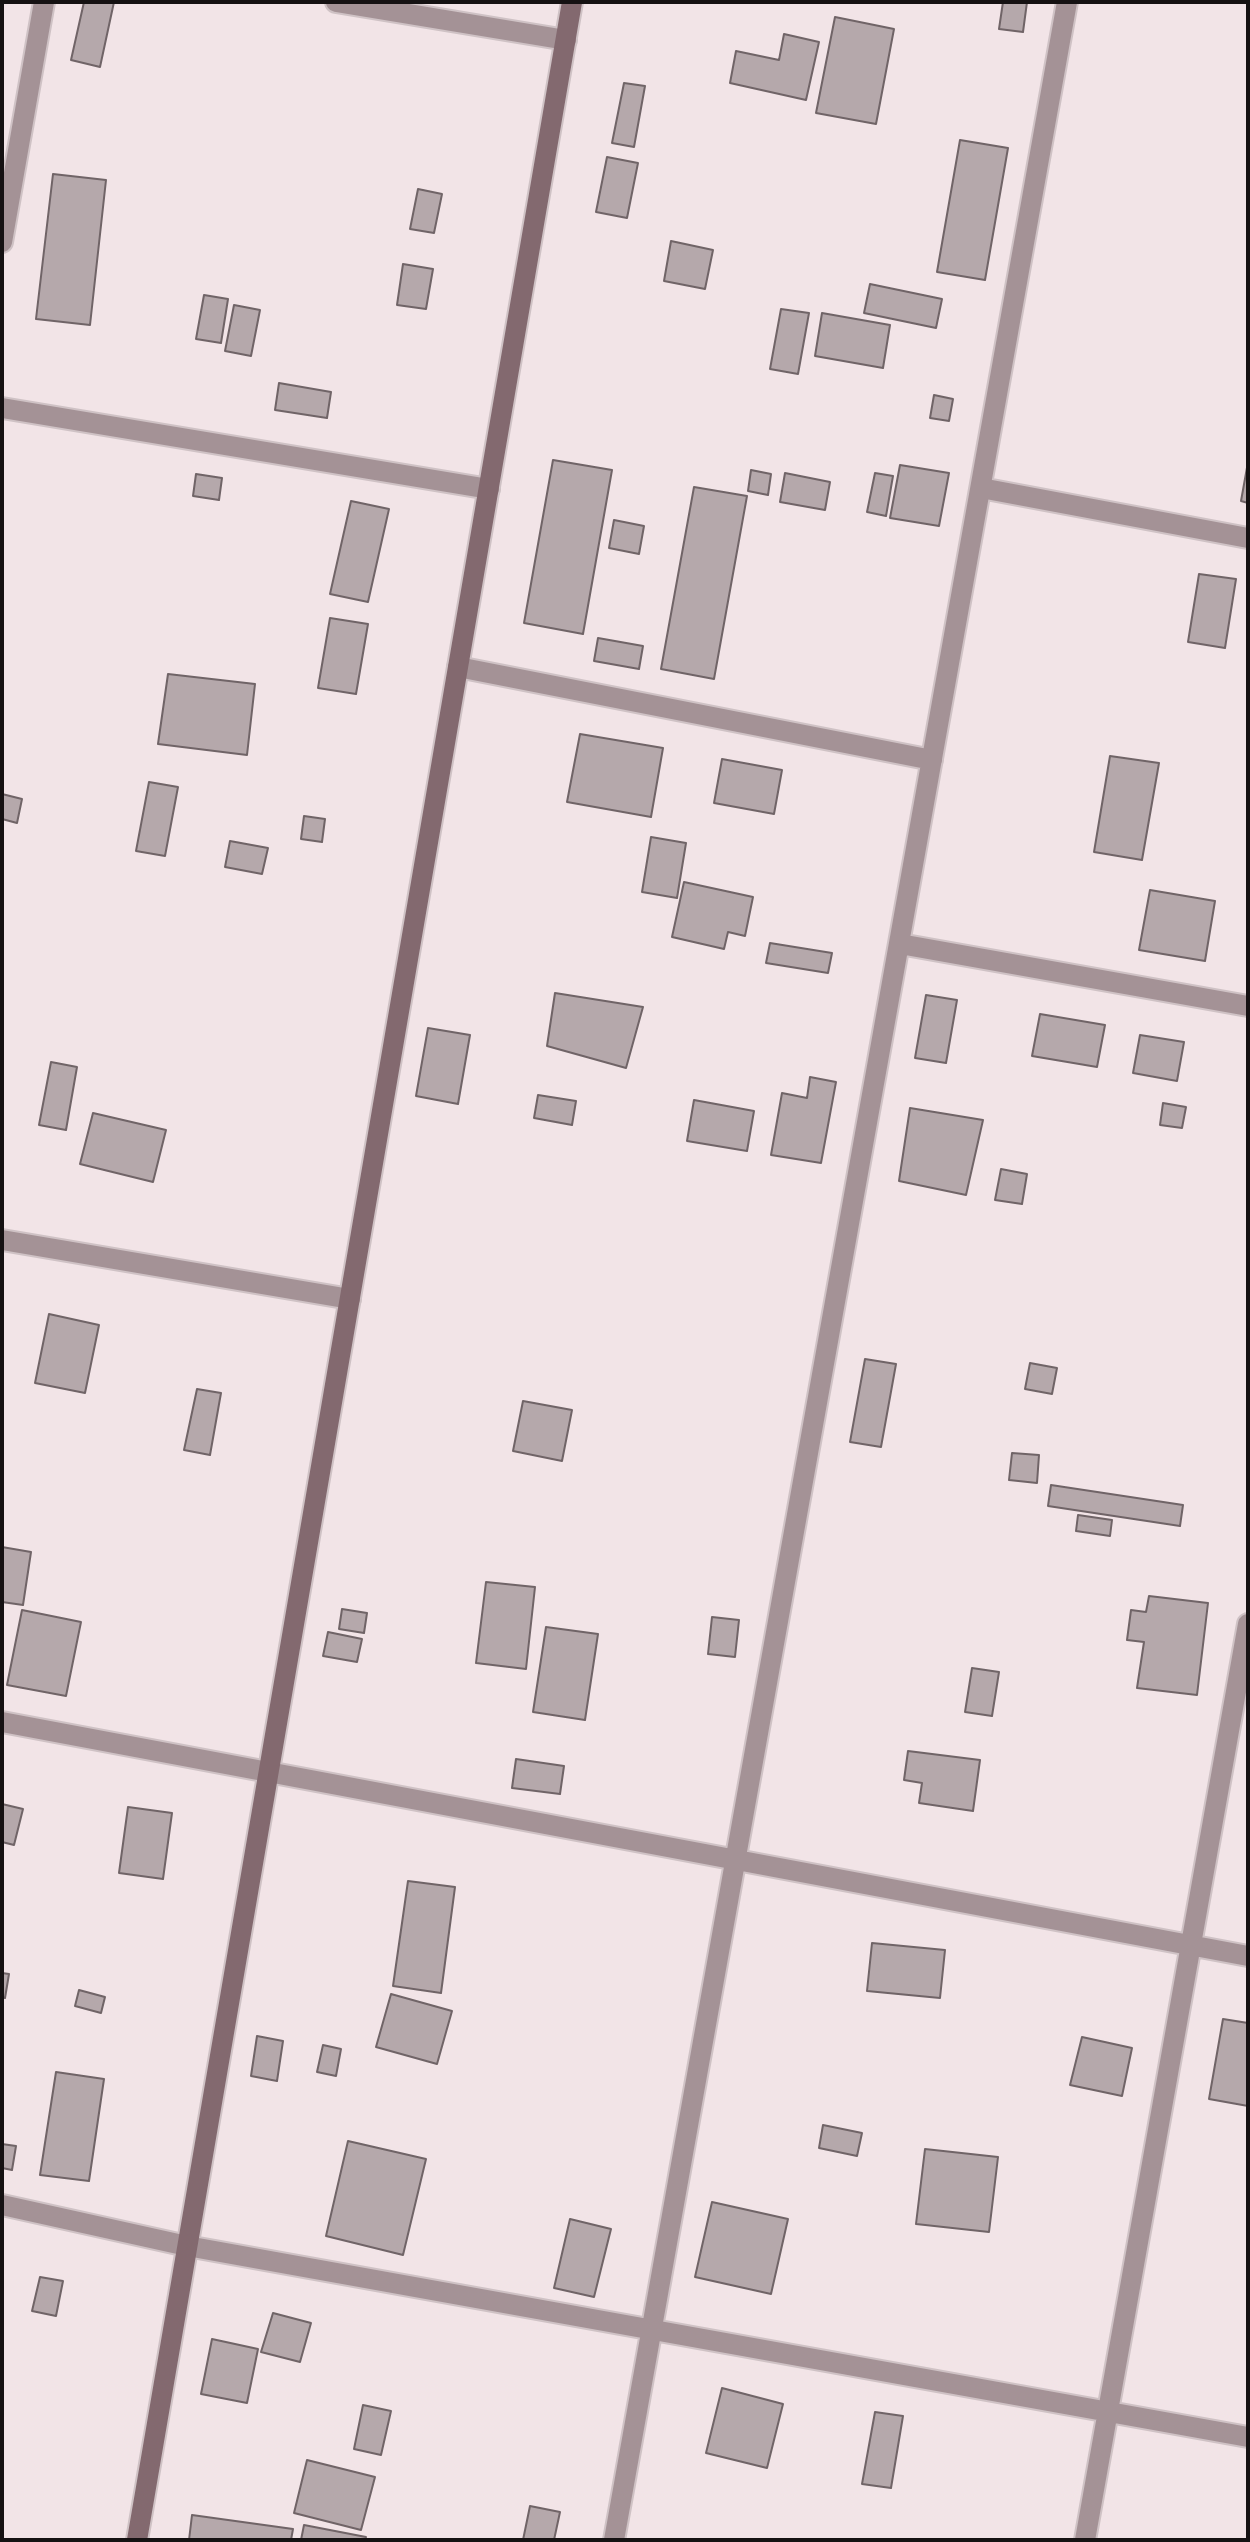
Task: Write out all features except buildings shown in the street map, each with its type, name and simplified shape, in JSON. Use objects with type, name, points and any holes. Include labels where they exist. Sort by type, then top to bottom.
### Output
[{"type":"main road","points":[[137,2540],[572,2]]},
{"type":"street","points":[[2,242],[44,2]]},
{"type":"street","points":[[336,2],[566,40]]},
{"type":"street","points":[[614,2540],[1067,2]]},
{"type":"street","points":[[2,408],[489,489]]},
{"type":"street","points":[[981,488],[1248,538]]},
{"type":"street","points":[[458,667],[932,760]]},
{"type":"street","points":[[900,944],[1248,1006]]},
{"type":"street","points":[[2,1240],[350,1299]]},
{"type":"street","points":[[1085,2540],[1248,1624]]},
{"type":"street","points":[[2,1722],[1248,1956]]},
{"type":"street","points":[[2,2205],[187,2246],[1248,2437]]}]
